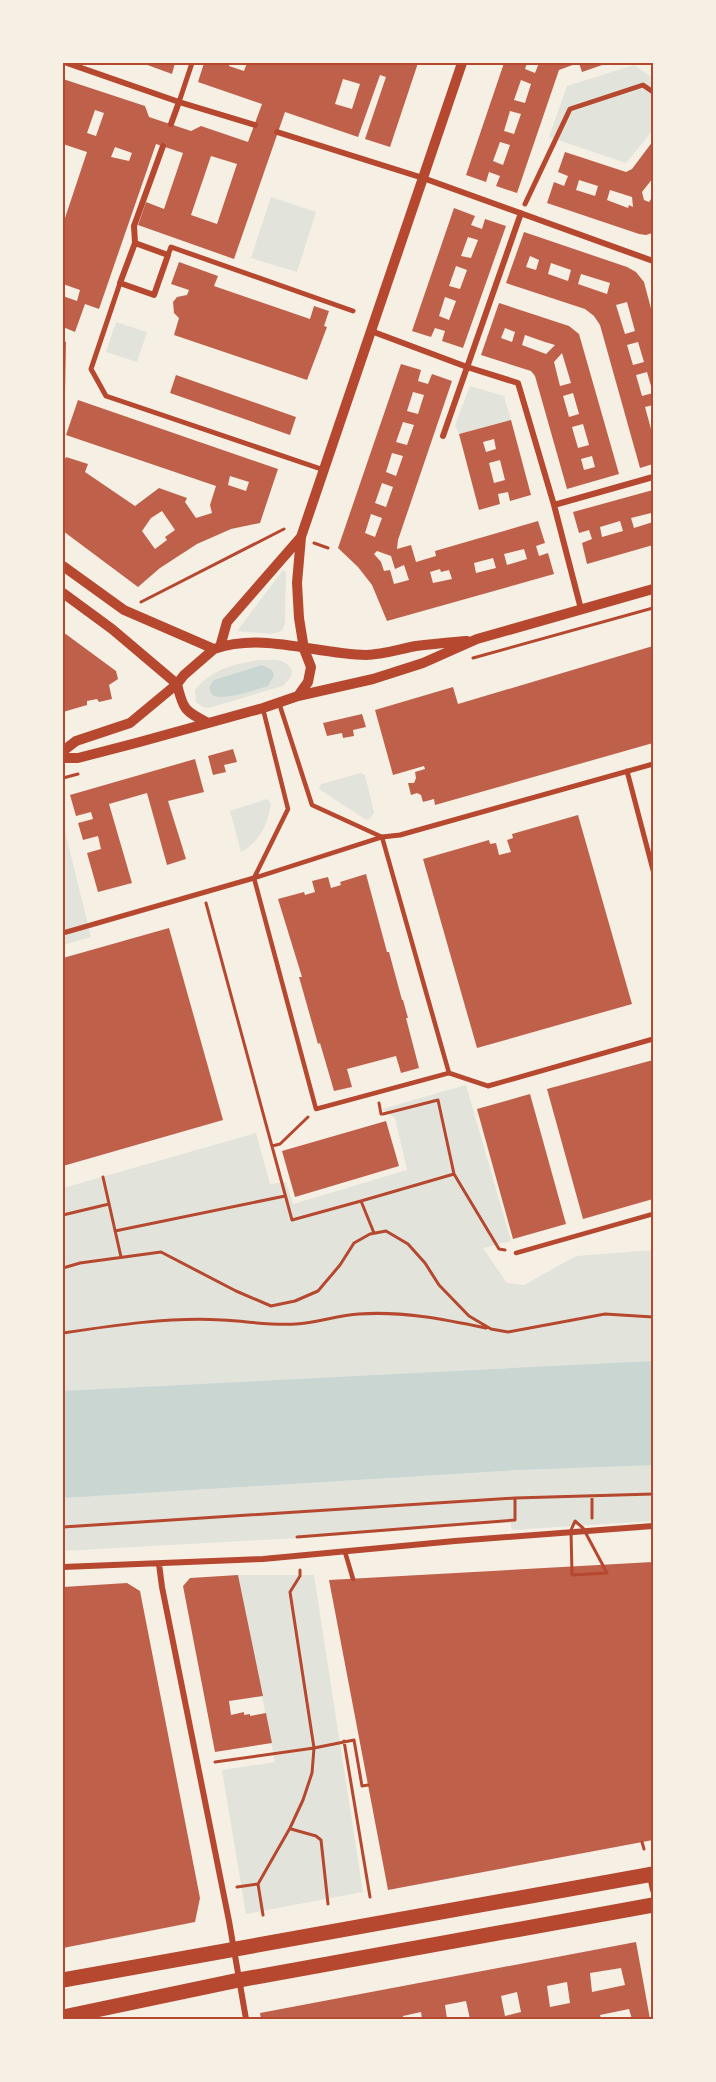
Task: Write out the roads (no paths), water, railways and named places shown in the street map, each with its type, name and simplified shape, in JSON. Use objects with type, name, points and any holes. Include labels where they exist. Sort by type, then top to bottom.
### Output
[{"type":"main road","points":[[63,1980],[651,1874]]},
{"type":"main road","points":[[63,2017],[239,1980],[653,1905]]},
{"type":"street","points":[[67,63],[179,102],[255,125]]},
{"type":"street","points":[[171,124],[192,63]]},
{"type":"street","points":[[298,696],[308,682],[311,667],[304,648],[299,618],[297,583],[301,537],[462,63]]},
{"type":"street","points":[[525,204],[570,109],[643,85],[653,92]]},
{"type":"street","points":[[278,132],[423,178],[653,261]]},
{"type":"street","points":[[163,146],[134,226],[135,243],[92,369],[106,396],[324,470]]},
{"type":"street","points":[[443,436],[521,213]]},
{"type":"street","points":[[135,243],[168,255]]},
{"type":"street","points":[[120,283],[154,295],[171,247],[352,311]]},
{"type":"street","points":[[371,331],[467,367],[519,383],[581,609]]},
{"type":"street","points":[[554,505],[653,477]]},
{"type":"street","points":[[217,648],[227,622],[301,537]]},
{"type":"street","points":[[63,566],[124,610],[217,648]]},
{"type":"street","points":[[63,759],[88,755],[208,723],[298,696],[374,680],[423,663],[477,639],[653,589]]},
{"type":"street","points":[[63,593],[112,629],[177,684],[181,701],[188,712],[208,723]]},
{"type":"street","points":[[63,751],[76,741],[130,723],[217,648],[238,643],[270,643],[368,655],[477,639]]},
{"type":"street","points":[[382,837],[400,835],[653,764]]},
{"type":"street","points":[[627,771],[653,870]]},
{"type":"street","points":[[63,933],[254,878]]},
{"type":"street","points":[[449,1073],[488,1086],[653,1039]]},
{"type":"street","points":[[63,1567],[263,1559],[653,1526]]},
{"type":"street","points":[[159,1564],[246,2019]]},
{"type":"street","points":[[651,1874],[653,1890]]},
{"type":"lane","points":[[263,708],[288,809],[254,878],[316,1109],[449,1073],[382,837],[312,805],[279,703]]},
{"type":"lane","points":[[254,878],[382,837]]},
{"type":"lane","points":[[516,1253],[653,1214]]},
{"type":"lane","points":[[345,1552],[353,1579]]}]
